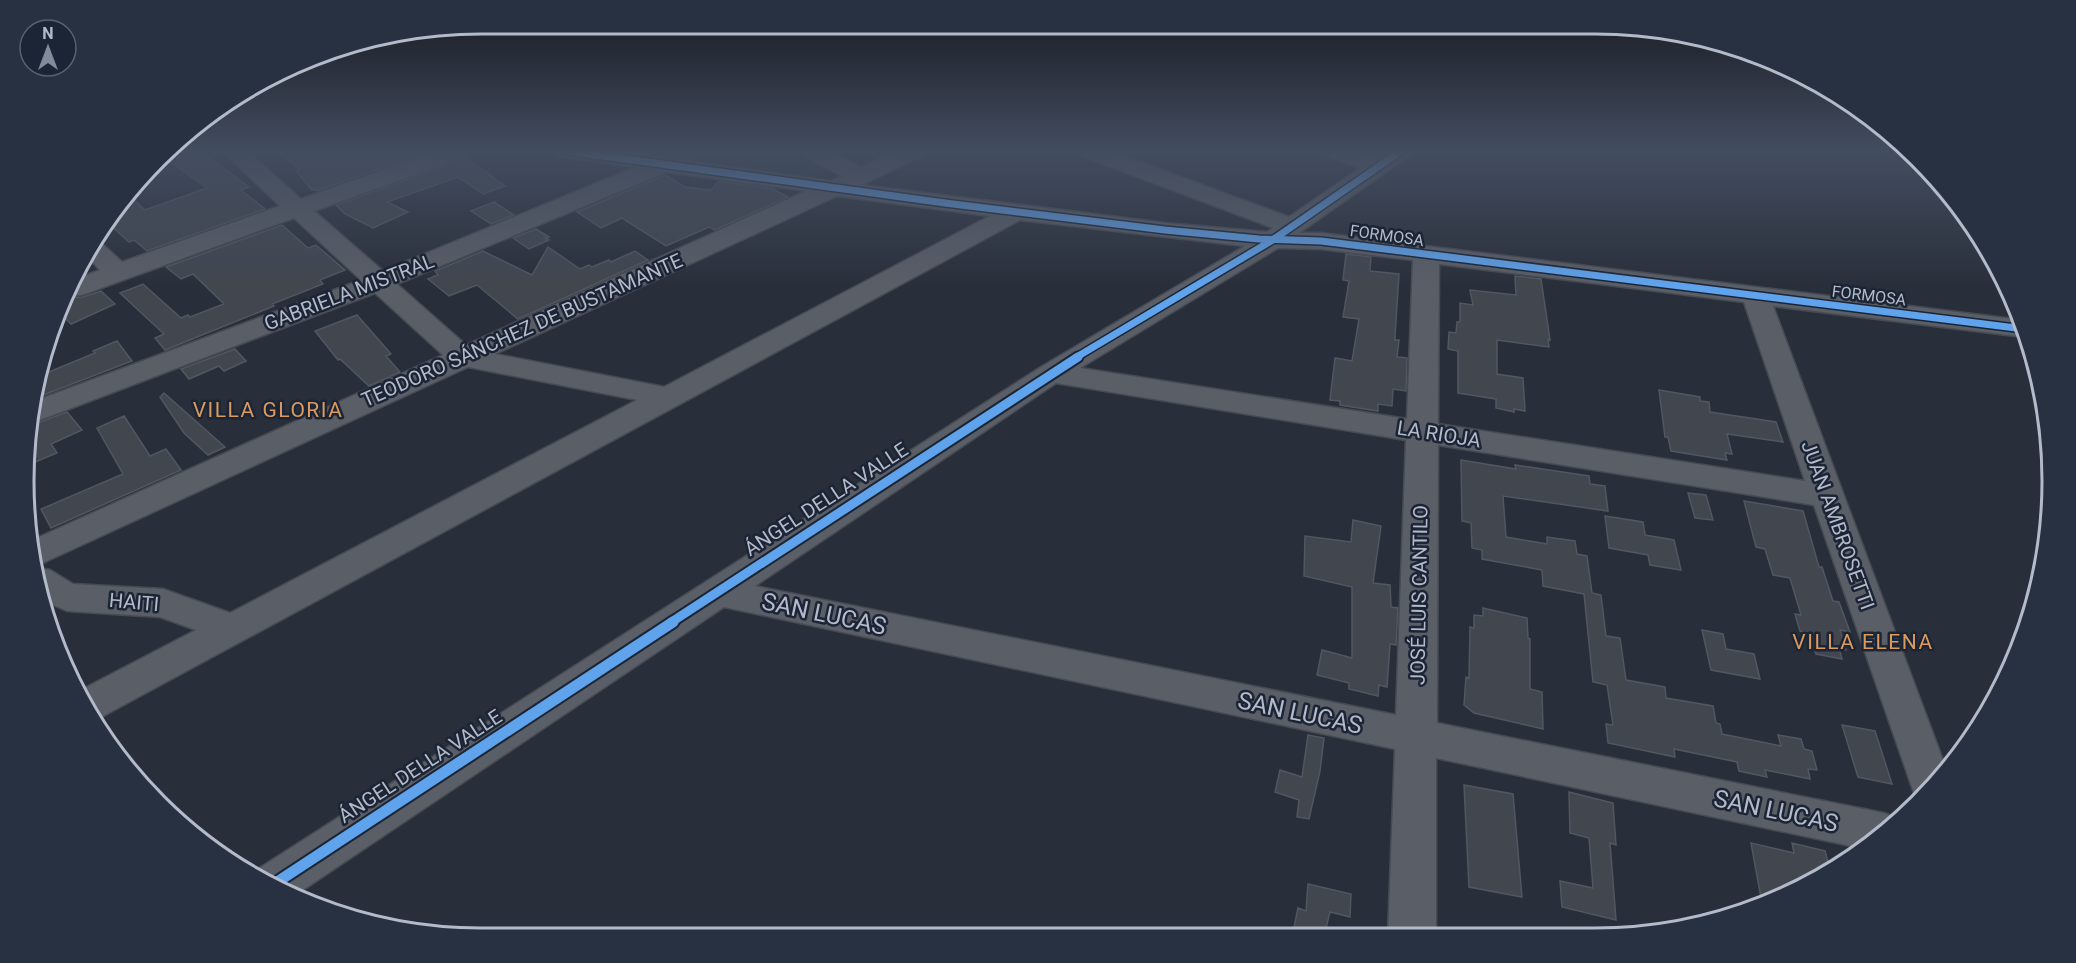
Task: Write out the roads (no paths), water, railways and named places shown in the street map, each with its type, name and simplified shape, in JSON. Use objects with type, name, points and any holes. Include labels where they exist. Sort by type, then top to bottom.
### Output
[{"type":"street","points":[[284,196],[463,357],[668,397]]},
{"type":"street","points":[[80,286],[332,196]]},
{"type":"street","name":"GABRIELA MISTRAL","points":[[40,410],[379,282],[586,196]]},
{"type":"street","name":"TEODORO SÁNCHEZ DE BUSTAMANTE","points":[[40,551],[819,196]]},
{"type":"street","name":"FORMOSA","points":[[882,196],[1017,212],[1281,234],[1426,255],[2014,328]]},
{"type":"street","points":[[1193,196],[1281,234]]},
{"type":"street","name":"ÁNGEL DELLA VALLE","points":[[280,880],[1051,373],[1281,234],[1336,196]]},
{"type":"street","points":[[93,703],[1017,212]]},
{"type":"street","points":[[98,252],[117,273]]},
{"type":"street","name":"JOSÉ LUIS CANTILO","points":[[1412,928],[1426,255]]},
{"type":"street","name":"JUAN AMBROSETTI","points":[[1756,297],[1928,779]]},
{"type":"street","name":"LA RIOJA","points":[[1051,373],[1827,496]]},
{"type":"street","name":"HAITI","points":[[47,586],[67,597],[163,603],[231,628]]},
{"type":"street","name":"SAN LUCAS","points":[[717,592],[1872,832]]},
{"type":"district","name":"VILLA GLORIA","points":[[268,410]]},
{"type":"district","name":"VILLA ELENA","points":[[1863,642]]}]
